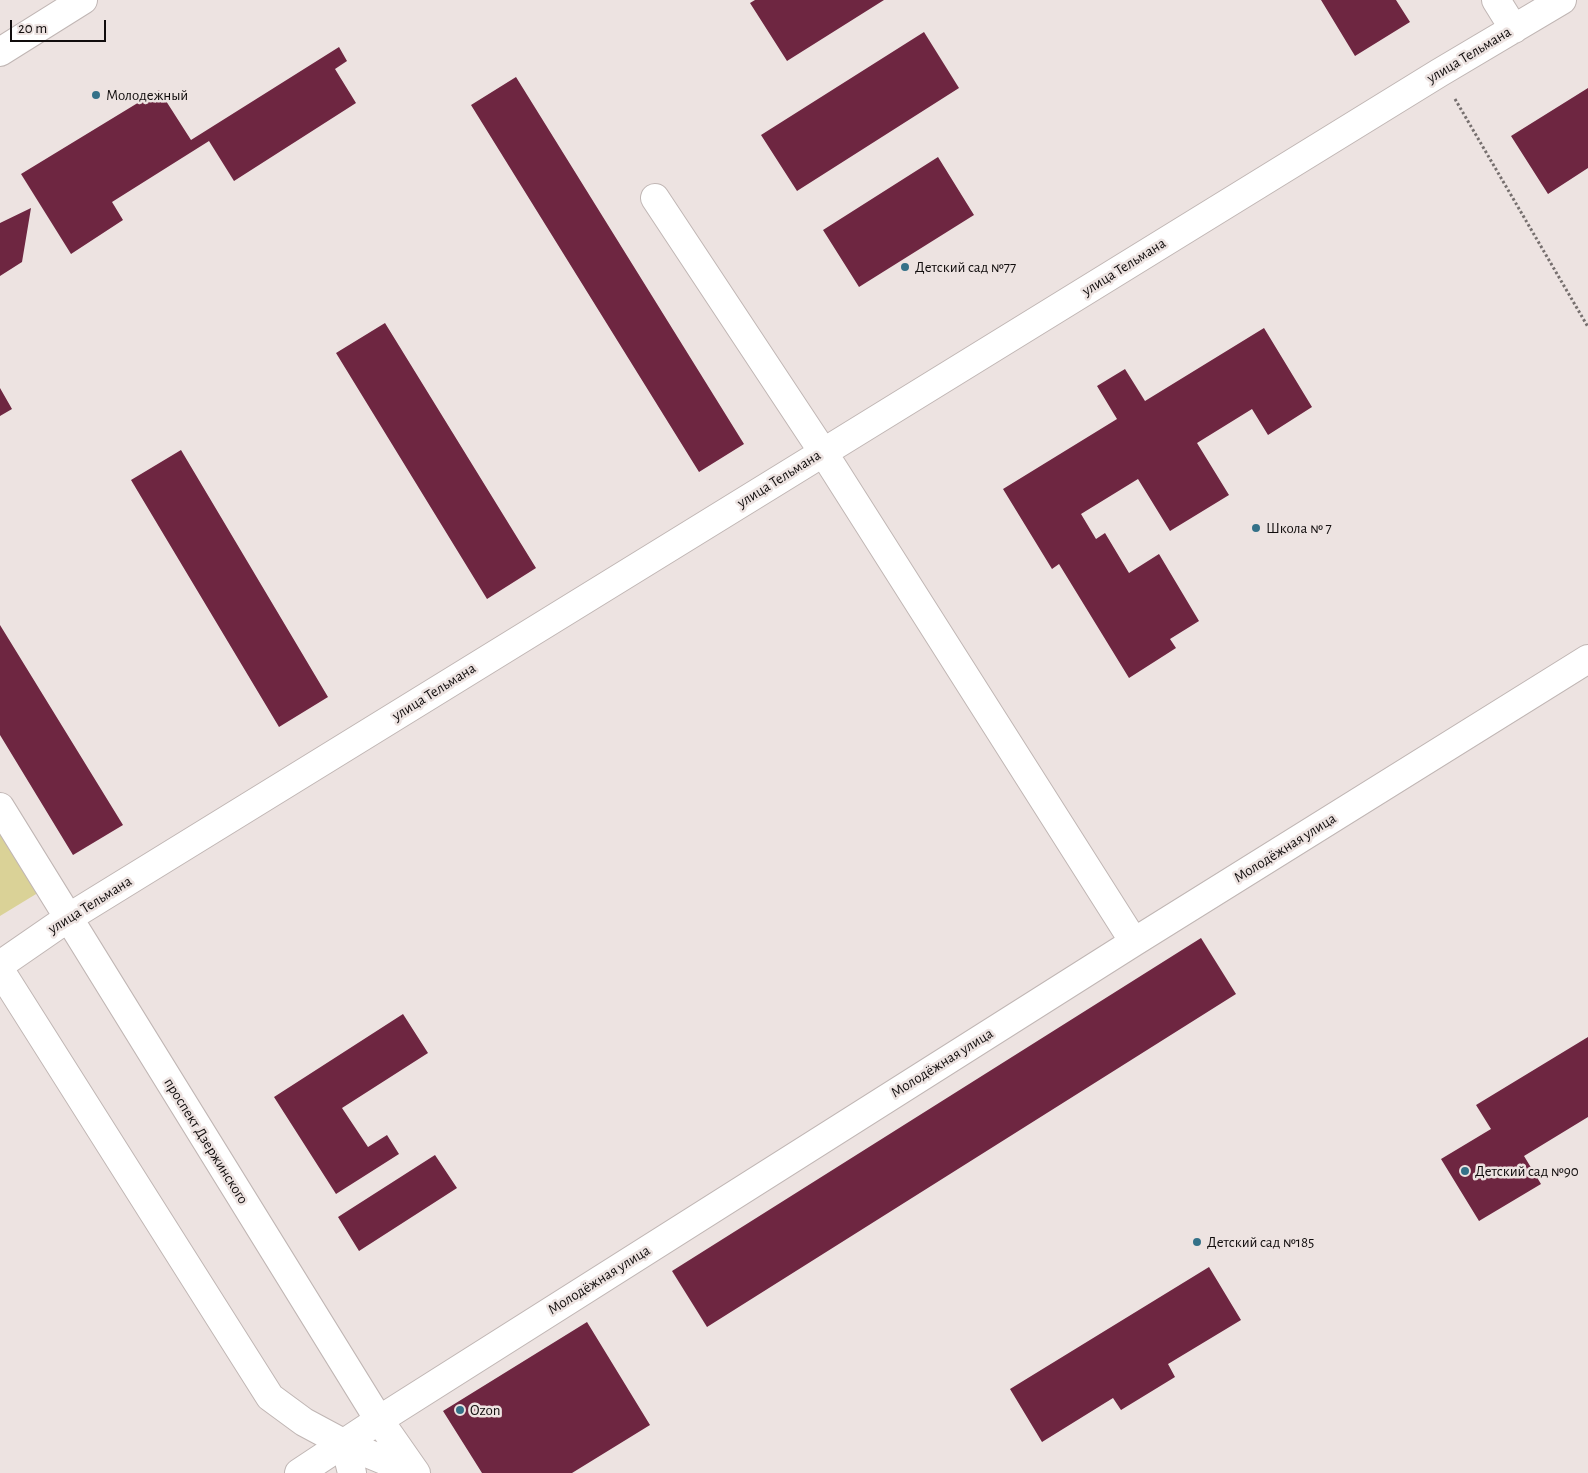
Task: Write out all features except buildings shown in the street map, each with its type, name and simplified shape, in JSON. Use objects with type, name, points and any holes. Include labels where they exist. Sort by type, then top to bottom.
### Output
[{"type":"street","points":[[0,52],[83,0]]},
{"type":"street","points":[[1496,0],[1514,28]]},
{"type":"street","name":"улица Тельмана","points":[[0,965],[68,918],[1439,73],[1562,0]]},
{"type":"street","points":[[655,198],[823,452],[1134,942]]},
{"type":"street","name":"Молодёжная улица","points":[[299,1473],[379,1420],[1134,942],[1588,660]]},
{"type":"street","name":"проспект Дзержинского","points":[[0,807],[379,1420],[415,1473]]},
{"type":"street","name":"проспект Дзержинского","points":[[0,970],[270,1397],[304,1422],[345,1444],[415,1473]]},
{"type":"street","points":[[345,1444],[352,1473]]},
{"type":"path","points":[[1439,73],[1588,327]]},
{"type":"shaded area","points":[[0,826],[41,891],[0,916]]},
{"type":"place","name":"Молодежный","points":[[96,95]]},
{"type":"place","name":"Детский сад №77","points":[[905,267]]},
{"type":"place","name":"Школа № 7","points":[[1256,528]]},
{"type":"place","name":"Детский сад №90","points":[[1465,1171]]},
{"type":"place","name":"Детский сад №185","points":[[1197,1242]]},
{"type":"place","name":"Ozon","points":[[460,1410]]}]
